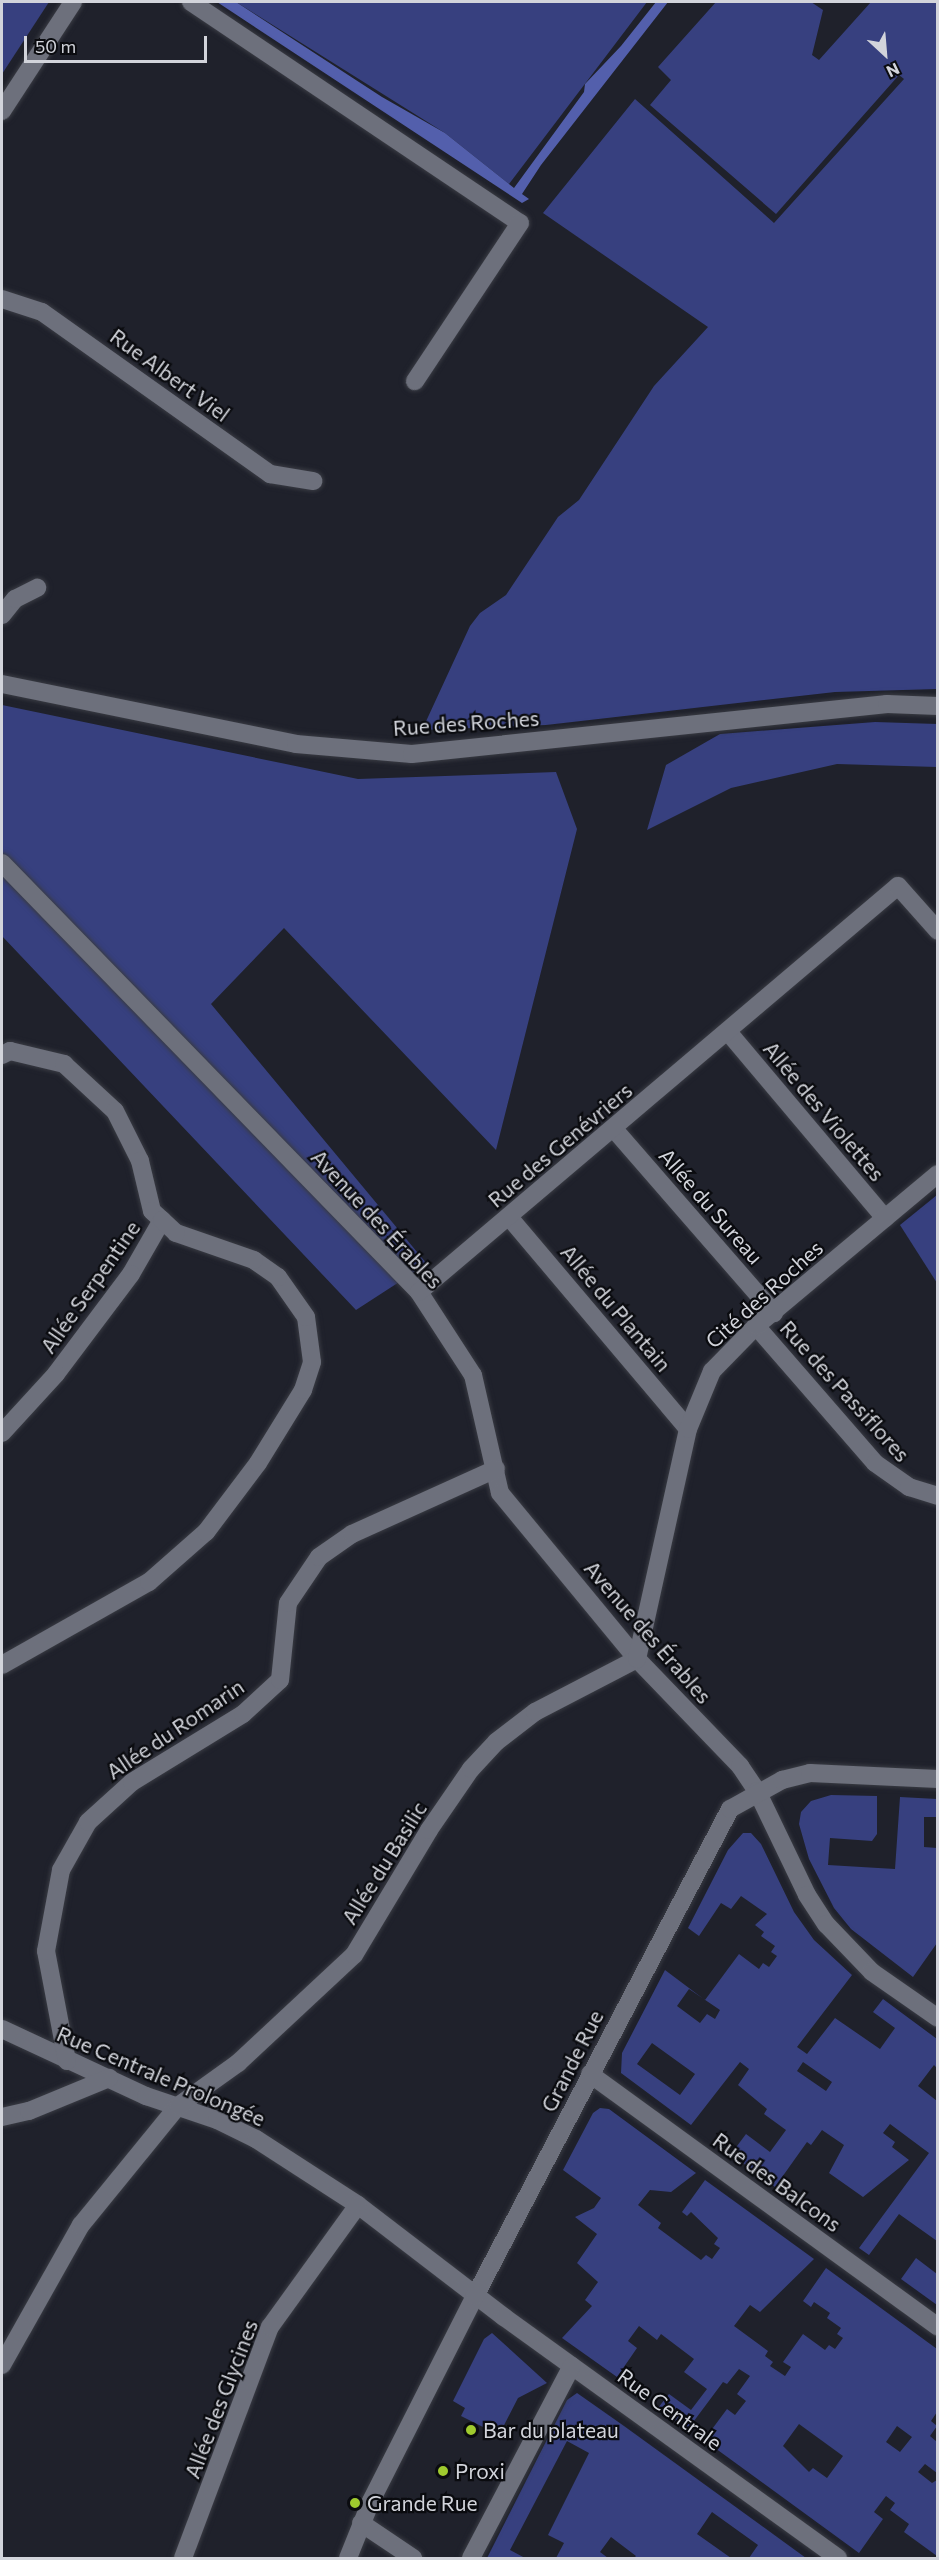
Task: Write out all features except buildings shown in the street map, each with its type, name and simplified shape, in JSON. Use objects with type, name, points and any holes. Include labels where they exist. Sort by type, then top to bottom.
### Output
[{"type":"street","points":[[2,111],[73,2]]},
{"type":"street","points":[[191,2],[520,222],[415,381]]},
{"type":"street","name":"Rue Albert Viel","points":[[2,299],[42,312],[270,474],[313,481]]},
{"type":"street","points":[[2,615],[15,599],[37,588]]},
{"type":"street","name":"Rue des Roches","points":[[2,684],[296,744],[412,754],[887,704],[938,706]]},
{"type":"street","name":"Avenue des Érables","points":[[2,863],[419,1292],[473,1375],[500,1493],[637,1659],[740,1766],[757,1791],[807,1895],[826,1924],[872,1972],[938,2018]]},
{"type":"street","name":"Rue des Genévriers","points":[[419,1292],[729,1033],[898,886],[938,931]]},
{"type":"street","name":"Allée des Violettes","points":[[729,1033],[885,1218]]},
{"type":"street","name":"Allée Serpentine","points":[[2,1055],[10,1051],[64,1064],[114,1111],[140,1161],[152,1212],[162,1221],[130,1275],[56,1374],[2,1433]]},
{"type":"street","name":"Allée du Sureau","points":[[614,1129],[774,1313]]},
{"type":"street","name":"Cité des Roches","points":[[637,1659],[688,1429],[712,1371],[756,1326],[938,1174]]},
{"type":"street","name":"Allée du Plantain","points":[[509,1217],[688,1429]]},
{"type":"street","points":[[2,1665],[149,1582],[206,1532],[258,1463],[303,1390],[312,1362],[306,1317],[278,1277],[254,1260],[176,1233],[162,1221]]},
{"type":"street","name":"Rue des Passiflores","points":[[756,1326],[875,1463],[909,1487],[938,1496]]},
{"type":"street","name":"Allée du Romarin","points":[[67,2061],[46,1951],[61,1870],[88,1822],[132,1782],[243,1714],[280,1680],[288,1604],[319,1557],[352,1534],[496,1468]]},
{"type":"street","name":"Allée du Basilic","points":[[2,2365],[81,2225],[178,2106],[238,2063],[354,1955],[429,1830],[471,1769],[496,1742],[535,1712],[637,1659]]},
{"type":"street","name":"Grande Rue","points":[[348,2559],[361,2523],[475,2295],[714,1834],[730,1809],[757,1791],[810,1773],[938,1779]]},
{"type":"street","name":"Rue Centrale Prolongée","points":[[2,2029],[67,2061],[256,2139],[358,2205],[475,2295]]},
{"type":"street","name":"Rue des Balcons","points":[[590,2074],[938,2327]]},
{"type":"street","points":[[2,2117],[29,2111],[110,2078]]},
{"type":"street","name":"Allée des Glycines","points":[[183,2559],[270,2327],[358,2205]]},
{"type":"street","name":"Rue Centrale","points":[[475,2295],[838,2559]]},
{"type":"street","points":[[471,2559],[572,2366]]},
{"type":"street","points":[[361,2523],[413,2559]]},
{"type":"shaded area","points":[[2,2],[49,2],[2,74]]},
{"type":"shaded area","points":[[217,2],[236,2],[382,97],[445,133],[514,188],[584,92],[585,84],[621,46],[656,2],[668,2],[541,165],[522,194],[529,199],[522,203]]},
{"type":"shaded area","points":[[236,2],[647,2],[509,184],[445,133]]},
{"type":"shaded area","points":[[716,2],[811,2],[823,10],[812,55],[819,60],[871,2],[937,2],[937,689],[835,692],[546,725],[422,730],[470,626],[480,613],[506,595],[558,517],[579,500],[654,386],[708,327],[543,213],[635,99],[774,223],[904,79],[899,75],[776,214],[650,105],[671,80],[658,67]]},
{"type":"shaded area","points":[[2,705],[358,779],[556,772],[577,829],[496,1150],[284,928],[211,1004],[427,1264],[356,1310],[2,936]]},
{"type":"shaded area","points":[[875,722],[937,724],[937,767],[837,764],[731,788],[647,830],[666,765],[720,734]]},
{"type":"shaded area","points":[[937,1195],[937,1283],[900,1225]]},
{"type":"shaded area","points":[[831,1795],[877,1796],[877,1834],[872,1841],[830,1838],[828,1865],[895,1869],[900,1797],[937,1799],[937,1817],[924,1817],[924,1847],[937,1848],[937,1943],[913,1977],[851,1929],[834,1908],[809,1859],[799,1824],[801,1812],[811,1801]]},
{"type":"shaded area","points":[[743,1833],[751,1833],[761,1844],[794,1912],[814,1940],[852,1975],[797,2047],[807,2054],[835,2018],[880,2049],[895,2028],[873,2012],[883,1999],[937,2039],[937,2068],[934,2065],[918,2086],[937,2101],[937,2241],[899,2214],[869,2255],[859,2248],[929,2153],[890,2124],[883,2133],[895,2142],[892,2147],[909,2160],[863,2197],[829,2173],[844,2145],[822,2130],[811,2145],[807,2142],[775,2187],[731,2154],[746,2134],[770,2152],[786,2130],[764,2114],[767,2109],[738,2085],[749,2069],[740,2062],[691,2125],[621,2073],[622,2053],[665,1970],[703,1998],[689,1989],[677,2006],[700,2023],[707,2014],[715,2019],[720,2010],[705,2000],[739,1954],[759,1969],[763,1963],[769,1967],[777,1956],[771,1952],[775,1946],[761,1936],[764,1932],[755,1925],[767,1914],[741,1896],[731,1909],[721,1903],[699,1936],[688,1928],[728,1850]],"holes":[[[652,2043],[695,2074],[680,2095],[637,2064]],[[803,2062],[832,2082],[826,2091],[797,2071]]]},
{"type":"shaded area","points":[[600,2108],[609,2109],[696,2173],[671,2192],[650,2190],[638,2205],[661,2223],[658,2228],[701,2260],[706,2255],[712,2259],[720,2248],[714,2244],[718,2238],[691,2212],[687,2216],[682,2212],[705,2180],[814,2259],[760,2312],[750,2305],[734,2326],[768,2351],[765,2356],[773,2362],[770,2366],[785,2376],[791,2367],[783,2362],[803,2334],[825,2350],[829,2345],[835,2349],[843,2338],[837,2334],[841,2328],[827,2318],[830,2313],[814,2302],[811,2307],[803,2301],[826,2268],[937,2349],[937,2412],[931,2421],[937,2426],[930,2436],[937,2442],[937,2473],[925,2464],[918,2472],[932,2483],[937,2480],[937,2556],[904,2532],[909,2524],[890,2510],[895,2503],[886,2496],[874,2512],[883,2519],[859,2553],[704,2440],[727,2409],[735,2415],[746,2401],[737,2394],[750,2376],[739,2369],[727,2384],[723,2382],[688,2429],[658,2408],[669,2394],[691,2410],[707,2389],[684,2372],[694,2359],[661,2334],[657,2340],[639,2326],[628,2341],[637,2348],[617,2377],[562,2338],[592,2306],[585,2300],[598,2282],[577,2263],[597,2234],[575,2217],[594,2208],[601,2198],[563,2170],[593,2113]],"holes":[[[799,2424],[843,2456],[827,2478],[813,2468],[809,2472],[783,2446]],[[897,2426],[912,2437],[900,2452],[886,2442]]]},
{"type":"shaded area","points":[[916,2258],[937,2274],[937,2305],[901,2279]]},
{"type":"shaded area","points":[[492,2333],[547,2383],[518,2398],[499,2435],[461,2416],[465,2408],[453,2401],[484,2339]]},
{"type":"shaded area","points":[[577,2393],[806,2558],[749,2558],[758,2545],[712,2512],[697,2534],[731,2558],[634,2558],[636,2556],[611,2537],[600,2552],[608,2558],[556,2558],[564,2543],[548,2535],[589,2453],[567,2441],[510,2550],[525,2558],[487,2558],[567,2400]]},
{"type":"place","name":"Bar du plateau","points":[[471,2430]]},
{"type":"place","name":"Proxi","points":[[443,2471]]},
{"type":"place","name":"Grande Rue","points":[[355,2503]]}]
